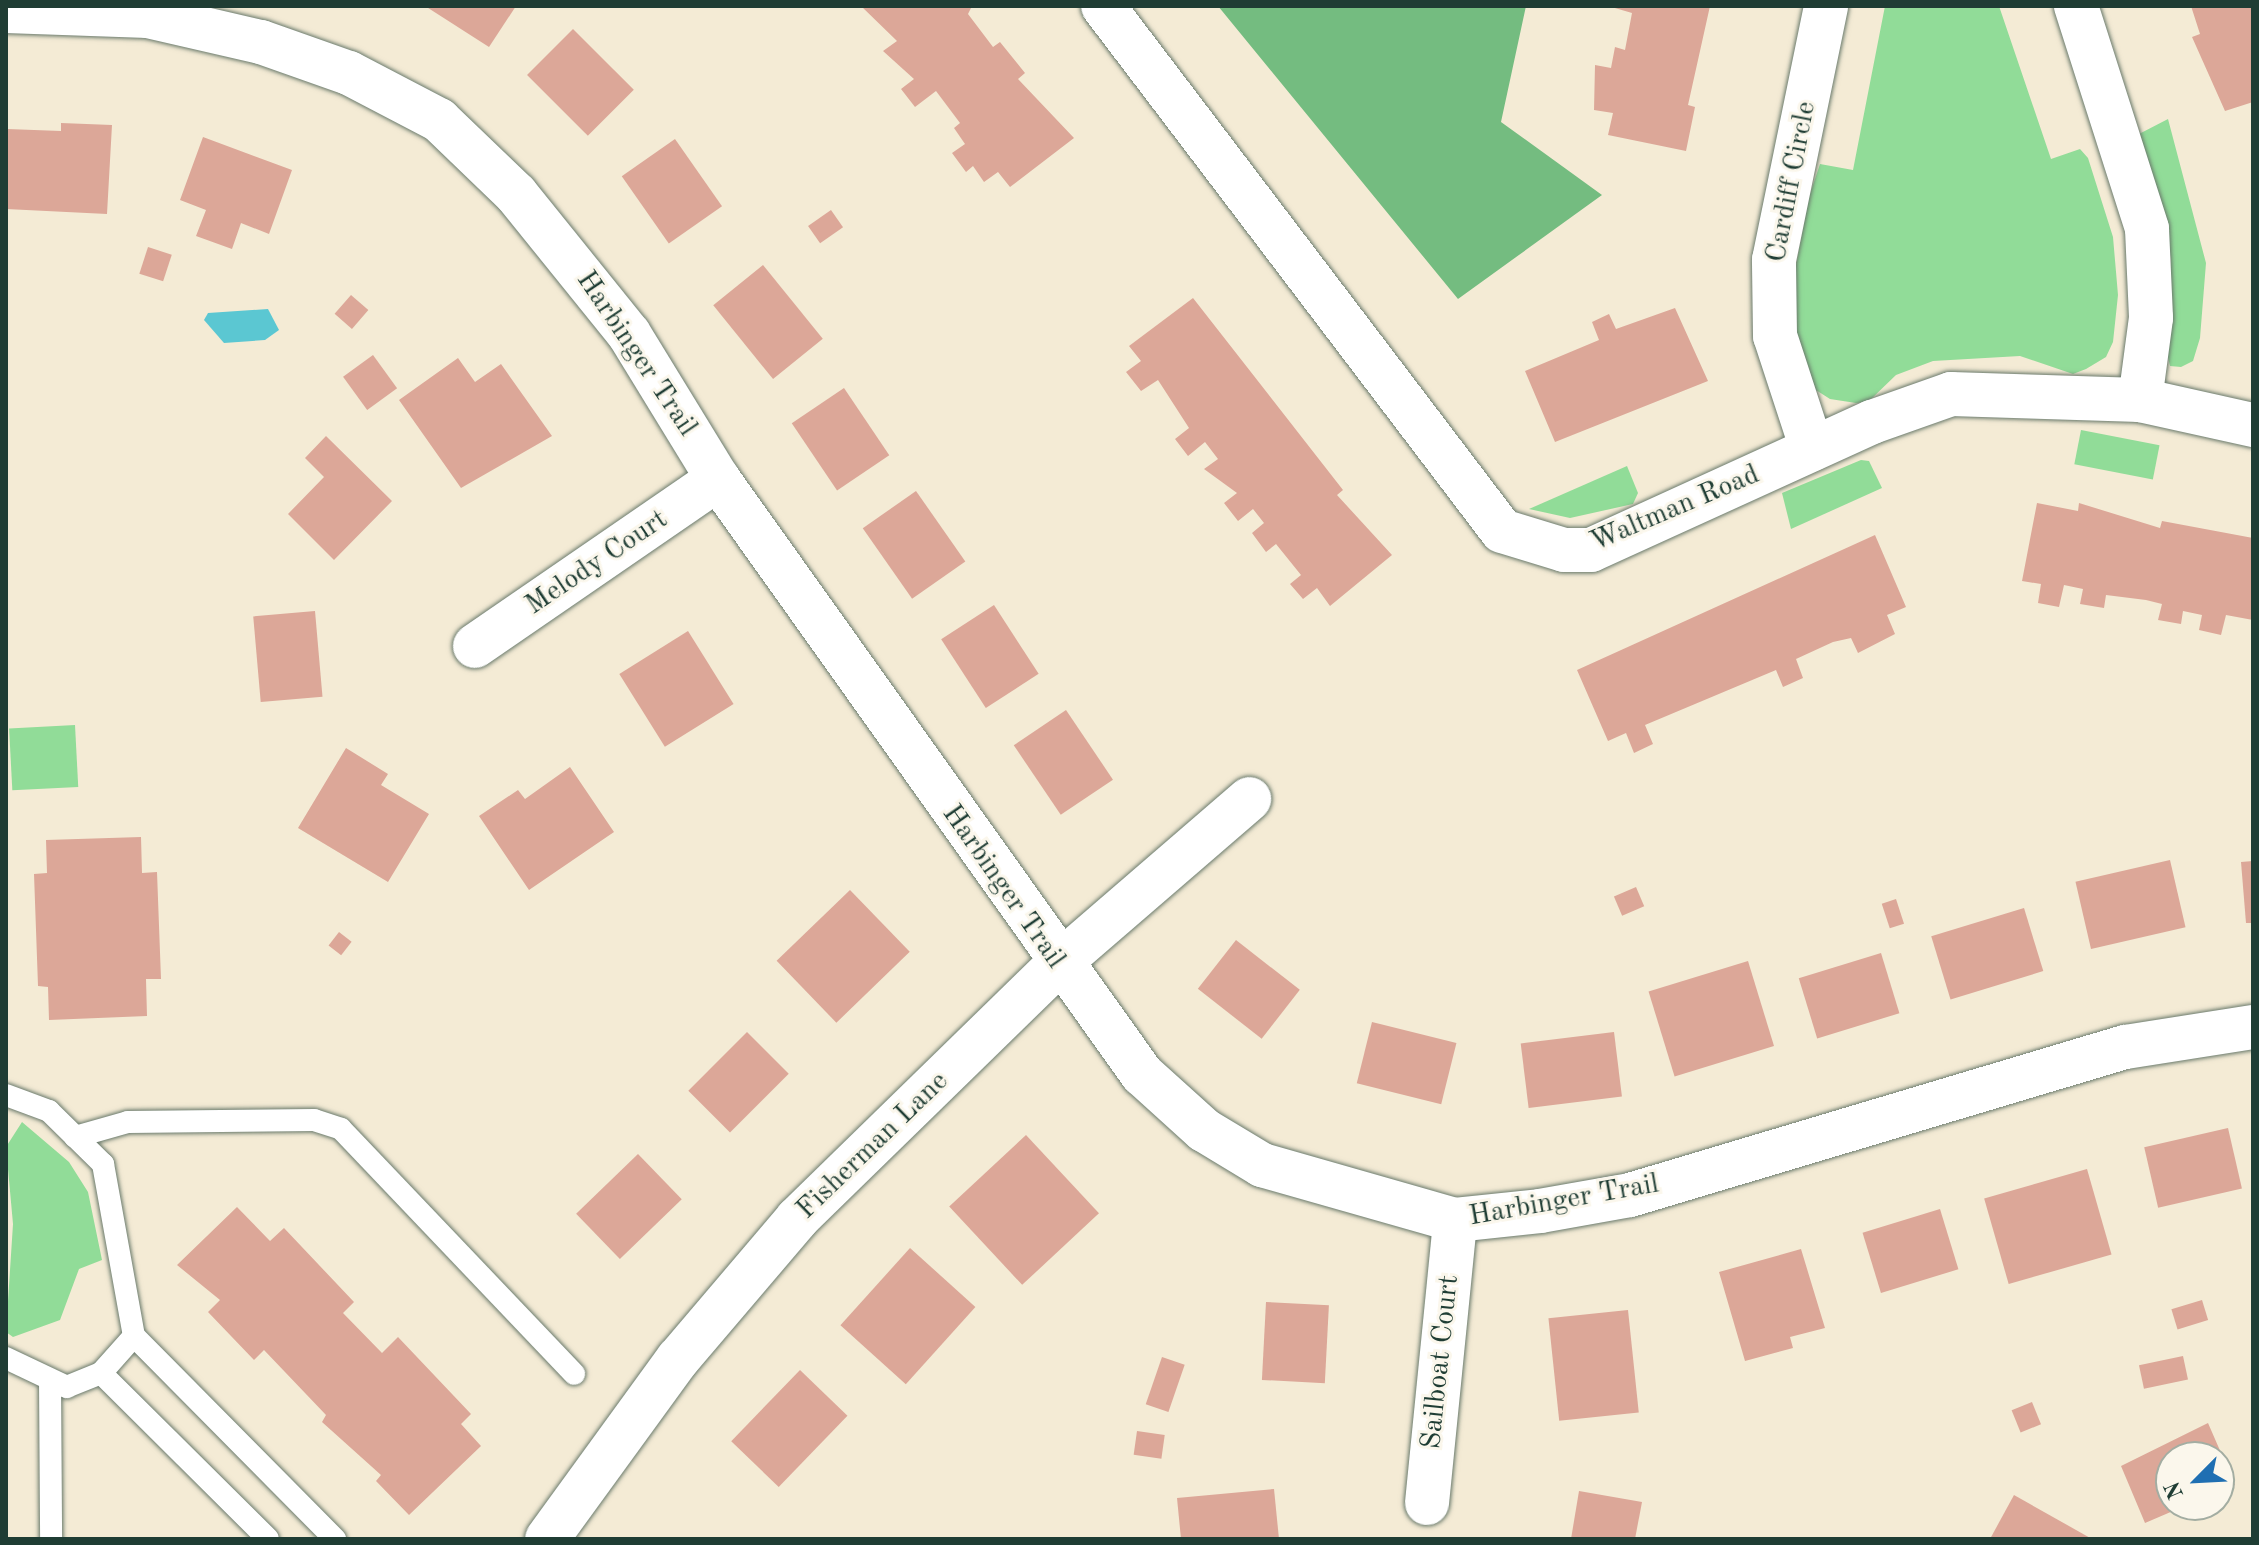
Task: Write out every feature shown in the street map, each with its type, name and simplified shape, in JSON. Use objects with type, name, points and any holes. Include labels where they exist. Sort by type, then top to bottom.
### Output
[{"type":"street","name":"Waltman Road","points":[[1103,6],[1502,531],[1564,550],[1591,550],[1812,449],[1951,394],[2140,400],[2253,425]]},
{"type":"street","name":"Cardiff Circle","points":[[1812,449],[1775,336],[1774,260],[1826,6]]},
{"type":"street","points":[[2076,6],[2147,229],[2151,318],[2140,400]]},
{"type":"street","name":"Harbinger Trail","points":[[6,11],[148,11],[261,42],[349,73],[439,120],[516,194],[594,289],[718,479],[1057,965],[1142,1074],[1204,1130],[1262,1165],[1455,1220],[1630,1195],[2125,1047],[2253,1027]]},
{"type":"street","name":"Melody Court","points":[[475,646],[718,479]]},
{"type":"street","name":"Fisherman Lane","points":[[547,1539],[678,1359],[797,1219],[1057,965],[1249,799]]},
{"type":"street","name":"Sailboat Court","points":[[1427,1503],[1455,1220]]},
{"type":"lane","points":[[6,1095],[49,1111],[103,1164],[114,1197],[134,1336],[335,1539]]},
{"type":"lane","points":[[75,1137],[128,1122],[314,1120],[341,1129],[574,1374]]},
{"type":"lane","points":[[6,1358],[67,1387],[101,1373],[134,1336]]},
{"type":"lane","points":[[101,1373],[268,1539]]},
{"type":"lane","points":[[50,1380],[51,1539]]},
{"type":"green space","points":[[1218,6],[1526,6],[1501,122],[1602,195],[1458,299]]},
{"type":"green space","points":[[1885,6],[1999,6],[2051,159],[2080,149],[2088,158],[2113,237],[2118,295],[2113,342],[2106,357],[2086,369],[2073,374],[2020,356],[1933,361],[1896,375],[1868,402],[1856,403],[1830,399],[1808,385],[1797,346],[1794,276],[1809,197],[1820,164],[1853,170]]},
{"type":"green space","points":[[2168,119],[2206,263],[2200,338],[2193,361],[2181,367],[2170,366],[2167,353],[2171,259],[2139,134]]},
{"type":"green space","points":[[2081,430],[2160,445],[2153,480],[2074,464]]},
{"type":"green space","points":[[1861,460],[1869,461],[1882,488],[1791,529],[1782,493]]},
{"type":"green space","points":[[1627,466],[1638,493],[1633,504],[1570,518],[1529,509]]},
{"type":"green space","points":[[75,725],[78,787],[12,790],[9,728]]},
{"type":"green space","points":[[22,1122],[69,1162],[88,1192],[102,1260],[79,1269],[60,1320],[13,1337],[6,1332],[13,1224],[6,1147]]},
{"type":"water","points":[[268,309],[279,330],[265,340],[224,343],[204,320],[208,313]]},
{"type":"building","points":[[425,6],[516,6],[489,47]]},
{"type":"building","points":[[861,6],[972,6],[968,14],[993,47],[1000,42],[1025,73],[1018,79],[1074,138],[1010,187],[998,172],[984,182],[973,166],[966,172],[952,153],[965,144],[954,128],[960,123],[936,91],[915,107],[901,89],[914,79],[883,51],[897,41]]},
{"type":"building","points":[[1608,6],[1710,6],[1688,105],[1695,107],[1686,151],[1608,135],[1613,113],[1594,110],[1595,65],[1611,68],[1615,47],[1625,50],[1632,13]]},
{"type":"building","points":[[2191,6],[2253,6],[2253,102],[2225,111],[2192,37],[2200,34]]},
{"type":"building","points":[[573,29],[634,90],[588,136],[527,75]]},
{"type":"building","points":[[61,123],[112,125],[107,214],[6,209],[7,129],[61,131]]},
{"type":"building","points":[[203,137],[292,170],[269,234],[241,223],[232,249],[196,236],[206,210],[180,200]]},
{"type":"building","points":[[675,139],[722,206],[669,243],[622,176]]},
{"type":"building","points":[[831,210],[843,227],[820,243],[808,226]]},
{"type":"building","points":[[148,247],[172,255],[163,281],[139,274]]},
{"type":"building","points":[[763,265],[823,339],[773,379],[713,305]]},
{"type":"building","points":[[351,295],[368,310],[352,329],[335,314]]},
{"type":"building","points":[[1193,298],[1343,490],[1337,495],[1392,555],[1330,606],[1317,588],[1303,599],[1290,584],[1301,575],[1276,544],[1266,552],[1252,533],[1264,523],[1253,509],[1238,521],[1224,503],[1237,493],[1204,469],[1218,459],[1205,442],[1188,456],[1175,439],[1189,428],[1158,380],[1141,391],[1126,372],[1141,361],[1129,346]]},
{"type":"building","points":[[1675,308],[1708,381],[1555,442],[1525,371],[1599,340],[1592,322],[1609,314],[1616,329]]},
{"type":"building","points":[[373,355],[397,388],[367,410],[343,377]]},
{"type":"building","points":[[458,358],[475,382],[501,364],[552,436],[461,488],[399,400]]},
{"type":"building","points":[[844,388],[889,455],[837,490],[792,423]]},
{"type":"building","points":[[326,436],[392,501],[334,560],[288,514],[324,477],[305,458]]},
{"type":"building","points":[[916,491],[965,561],[912,599],[863,528]]},
{"type":"building","points":[[2037,503],[2078,511],[2079,503],[2160,528],[2162,521],[2253,538],[2253,620],[2226,615],[2221,635],[2199,630],[2202,615],[2183,611],[2181,624],[2158,620],[2162,604],[2106,595],[2104,608],[2080,604],[2083,589],[2064,585],[2059,607],[2038,603],[2041,584],[2022,581]]},
{"type":"building","points":[[1875,535],[1906,607],[1887,615],[1895,634],[1858,653],[1851,638],[1833,642],[1796,659],[1803,678],[1783,687],[1776,670],[1645,725],[1653,744],[1634,753],[1626,733],[1608,741],[1577,670]]},
{"type":"building","points":[[994,605],[1039,674],[986,708],[941,639]]},
{"type":"building","points":[[315,611],[322,697],[261,702],[253,616]]},
{"type":"building","points":[[688,631],[734,704],[665,747],[619,674]]},
{"type":"building","points":[[1066,710],[1113,780],[1061,815],[1014,745]]},
{"type":"building","points":[[346,748],[388,774],[381,785],[429,814],[388,882],[298,828]]},
{"type":"building","points":[[570,767],[614,832],[529,890],[479,816],[518,790],[525,799]]},
{"type":"building","points":[[141,837],[142,873],[157,872],[161,979],[146,979],[147,1016],[49,1020],[48,987],[38,986],[34,874],[47,873],[46,840]]},
{"type":"building","points":[[2170,860],[2186,927],[2091,949],[2075,882]]},
{"type":"building","points":[[2253,861],[2253,923],[2246,923],[2241,862]]},
{"type":"building","points":[[1636,887],[1644,906],[1622,916],[1614,896]]},
{"type":"building","points":[[850,890],[910,952],[836,1023],[777,961]]},
{"type":"building","points":[[1896,899],[1904,924],[1890,928],[1882,904]]},
{"type":"building","points":[[2024,908],[2043,971],[1951,999],[1931,936]]},
{"type":"building","points":[[339,932],[352,942],[341,955],[329,945]]},
{"type":"building","points":[[1236,940],[1300,990],[1262,1039],[1198,989]]},
{"type":"building","points":[[1881,953],[1899,1013],[1817,1038],[1799,978]]},
{"type":"building","points":[[1748,961],[1774,1046],[1675,1077],[1649,991]]},
{"type":"building","points":[[1372,1022],[1456,1043],[1441,1104],[1357,1083]]},
{"type":"building","points":[[747,1032],[789,1074],[730,1132],[688,1091]]},
{"type":"building","points":[[1614,1032],[1622,1097],[1529,1108],[1521,1043]]},
{"type":"building","points":[[2228,1128],[2242,1188],[2158,1208],[2144,1147]]},
{"type":"building","points":[[1026,1135],[1099,1213],[1022,1285],[949,1207]]},
{"type":"building","points":[[638,1154],[682,1199],[620,1259],[576,1214]]},
{"type":"building","points":[[2087,1169],[2112,1255],[2009,1284],[1984,1198]]},
{"type":"building","points":[[237,1207],[270,1241],[284,1228],[354,1302],[343,1313],[382,1353],[398,1337],[471,1414],[461,1424],[481,1446],[409,1515],[376,1481],[381,1475],[322,1422],[326,1415],[264,1350],[254,1360],[208,1312],[220,1300],[177,1265]]},
{"type":"building","points":[[1940,1209],[1958,1269],[1881,1293],[1863,1233]]},
{"type":"building","points":[[910,1248],[975,1307],[906,1384],[840,1325]]},
{"type":"building","points":[[1801,1249],[1825,1328],[1790,1337],[1793,1348],[1745,1361],[1719,1272]]},
{"type":"building","points":[[2202,1300],[2208,1320],[2178,1329],[2171,1309]]},
{"type":"building","points":[[1266,1302],[1329,1305],[1325,1383],[1262,1380]]},
{"type":"building","points":[[1628,1310],[1639,1412],[1559,1421],[1548,1318]]},
{"type":"building","points":[[2183,1356],[2188,1379],[2144,1389],[2139,1365]]},
{"type":"building","points":[[1162,1357],[1185,1365],[1168,1412],[1146,1404]]},
{"type":"building","points":[[800,1370],[847,1416],[779,1487],[731,1441]]},
{"type":"building","points":[[2032,1402],[2041,1424],[2021,1432],[2012,1410]]},
{"type":"building","points":[[2208,1423],[2216,1441],[2172,1441]]},
{"type":"building","points":[[1137,1431],[1165,1435],[1161,1459],[1134,1455]]},
{"type":"building","points":[[2155,1449],[2155,1519],[2145,1523],[2121,1466]]},
{"type":"building","points":[[1274,1489],[1279,1539],[1181,1539],[1177,1498]]},
{"type":"building","points":[[1579,1491],[1642,1502],[1635,1539],[1571,1539]]},
{"type":"building","points":[[2014,1495],[2092,1539],[1990,1539]]}]
